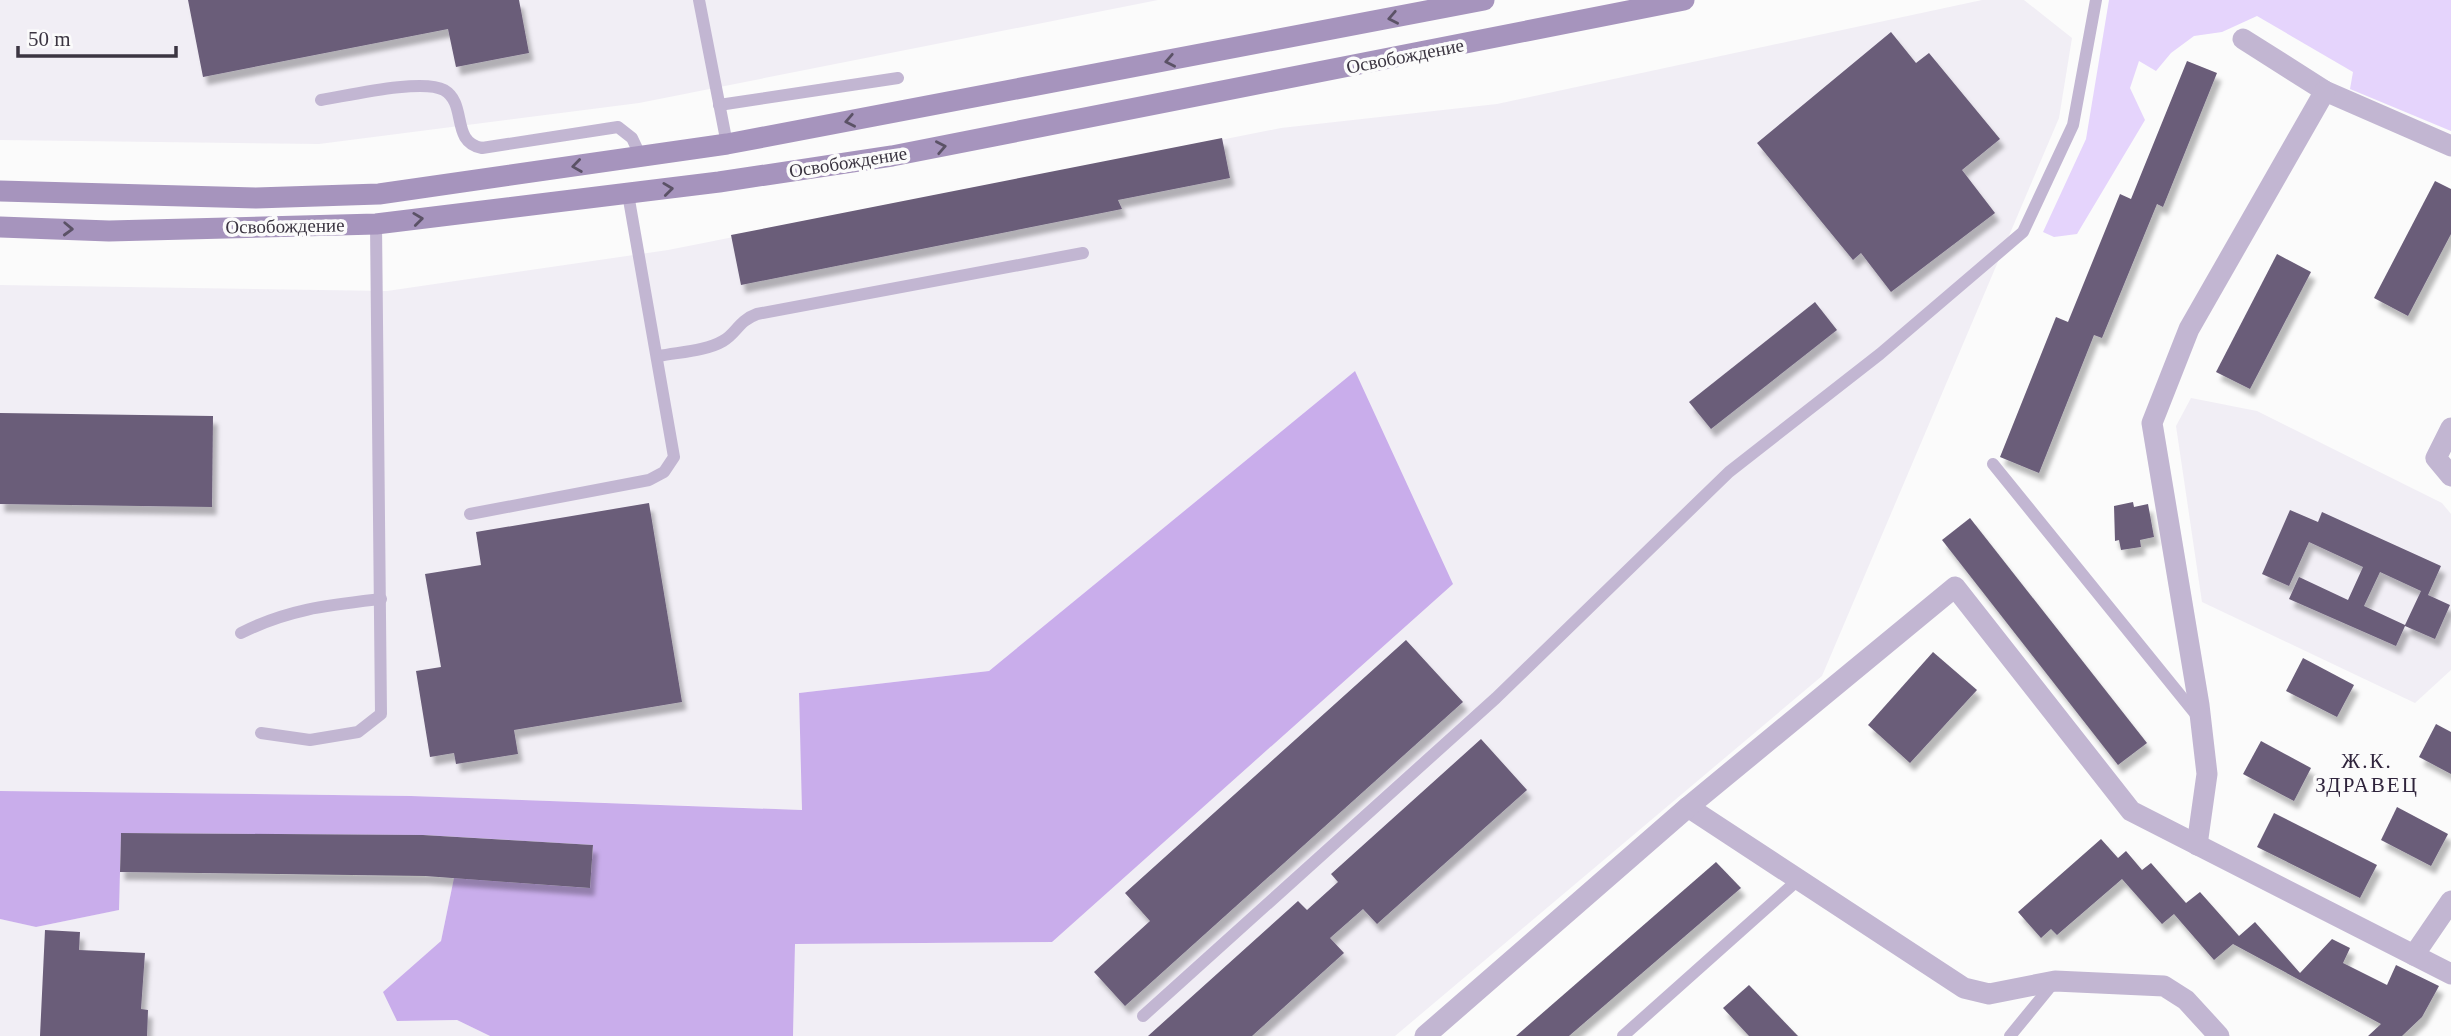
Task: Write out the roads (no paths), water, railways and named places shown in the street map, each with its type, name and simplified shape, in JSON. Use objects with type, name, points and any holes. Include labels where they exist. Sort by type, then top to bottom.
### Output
[{"type":"street","name":"Освобождение","points":[[0,191],[256,198],[379,194],[727,144],[1484,0]]},
{"type":"street","name":"Освобождение","points":[[0,227],[109,231],[376,224],[628,194],[892,156],[1684,0]]},
{"type":"street","points":[[2242,38],[2325,91],[2451,146]]},
{"type":"street","points":[[2197,845],[2207,774],[2201,719],[2152,423],[2189,329],[2325,91]]},
{"type":"street","points":[[2451,428],[2436,458],[2451,476]]},
{"type":"street","points":[[1424,1036],[1688,807],[1955,587],[2131,811],[2451,974]]},
{"type":"street","points":[[1688,807],[1964,988],[1989,994],[2055,981],[2164,986],[2186,1000],[2219,1036]]},
{"type":"street","points":[[2414,955],[2451,901]]},
{"type":"lane","points":[[699,0],[727,144]]},
{"type":"lane","points":[[1143,1016],[1476,717],[1729,472],[1880,354],[2024,232],[2073,125],[2096,0]]},
{"type":"lane","points":[[719,105],[898,78]]},
{"type":"lane","points":[[321,100],[420,86],[442,88],[453,97],[464,139],[471,146],[482,148],[618,127],[632,138],[641,156]]},
{"type":"lane","points":[[470,513],[649,480],[664,471],[674,457],[659,356],[628,194]]},
{"type":"lane","points":[[261,733],[310,740],[358,732],[381,714],[376,224]]},
{"type":"lane","points":[[659,356],[716,345],[727,340],[743,319],[757,314],[1083,253]]},
{"type":"lane","points":[[1993,464],[2201,719]]},
{"type":"lane","points":[[241,633],[273,617],[300,609],[381,598]]},
{"type":"lane","points":[[1623,1036],[1798,879]]},
{"type":"lane","points":[[2010,1036],[2055,981]]},
{"type":"district","name":"Ж.К. ЗДРАВЕЦ","points":[[2367,773]]}]
